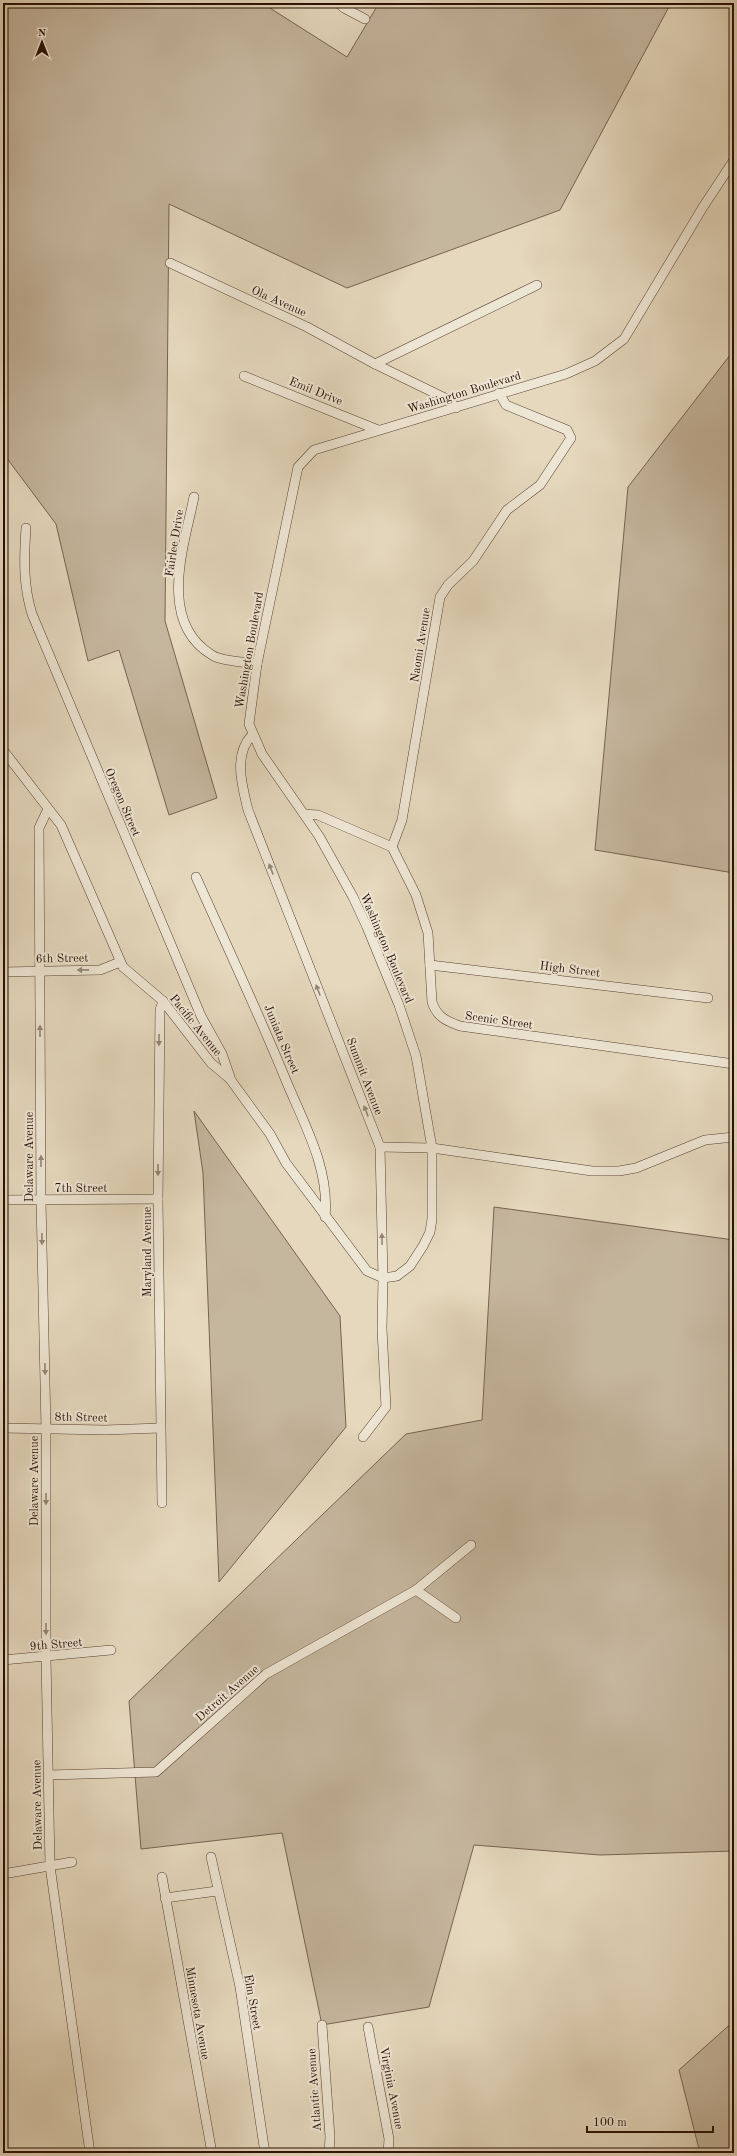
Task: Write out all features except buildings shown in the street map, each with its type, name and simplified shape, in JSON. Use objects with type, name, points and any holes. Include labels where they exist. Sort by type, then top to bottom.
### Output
[{"type":"street","points":[[338,3],[344,8],[365,19]]},
{"type":"street","name":"Washington Boulevard","points":[[432,1148],[416,1056],[399,1005],[353,897],[319,836],[262,754],[252,735],[249,724],[257,664],[298,467],[314,450],[566,374],[595,361],[624,338],[703,207],[734,160]]},
{"type":"street","name":"Ola Avenue","points":[[170,263],[307,326],[375,364],[449,400],[456,408]]},
{"type":"street","points":[[375,364],[537,285]]},
{"type":"street","name":"Emil Drive","points":[[244,376],[378,430]]},
{"type":"street","name":"Naomi Avenue","points":[[392,847],[402,820],[440,597],[448,585],[473,561],[507,510],[540,485],[571,438],[567,430],[506,404],[499,393]]},
{"type":"street","name":"Fairlee Drive","points":[[194,496],[178,576],[181,618],[196,643],[213,656],[257,664]]},
{"type":"street","name":"Oregon Street","points":[[26,528],[23,573],[26,595],[32,614],[201,1016],[222,1054],[230,1079]]},
{"type":"street","name":"Summit Avenue","points":[[252,735],[245,742],[241,756],[241,781],[248,810],[380,1147],[383,1278],[382,1330],[386,1408],[363,1437]]},
{"type":"street","name":"Pacific Avenue","points":[[3,750],[61,825],[120,962],[128,972],[163,1001],[211,1063],[230,1079],[325,1216],[367,1271],[383,1278]]},
{"type":"street","name":"Delaware Avenue","points":[[48,809],[39,828],[41,1200],[46,1429],[46,1657],[50,1866],[90,2153]]},
{"type":"street","points":[[304,814],[318,815],[392,847]]},
{"type":"street","name":"Scenic Street","points":[[392,847],[416,895],[428,932],[432,1002],[435,1011],[443,1019],[460,1026],[734,1064]]},
{"type":"street","name":"Juniata Street","points":[[196,877],[263,1024],[307,1129],[322,1175],[326,1201],[325,1216]]},
{"type":"street","name":"6th Street","points":[[3,972],[40,970],[100,970],[120,962]]},
{"type":"street","name":"High Street","points":[[430,965],[708,998]]},
{"type":"street","name":"Maryland Avenue","points":[[162,1503],[158,1199],[160,1018],[163,1001]]},
{"type":"street","points":[[380,1147],[432,1148],[592,1172],[619,1171],[636,1168],[705,1140],[734,1136]]},
{"type":"street","points":[[383,1278],[397,1276],[410,1266],[430,1232],[433,1183],[432,1148]]},
{"type":"street","name":"7th Street","points":[[3,1200],[158,1199]]},
{"type":"street","name":"8th Street","points":[[3,1428],[160,1428]]},
{"type":"street","name":"Detroit Avenue","points":[[49,1775],[156,1772],[266,1674],[416,1590],[471,1545]]},
{"type":"street","points":[[416,1590],[456,1618]]},
{"type":"street","name":"9th Street","points":[[3,1660],[112,1650]]},
{"type":"street","name":"Elm Street","points":[[211,1857],[217,1890],[240,1987],[265,2153]]},
{"type":"street","points":[[3,1874],[72,1862]]},
{"type":"street","name":"Minnesota Avenue","points":[[162,1877],[212,2153]]},
{"type":"street","points":[[165,1898],[217,1890]]},
{"type":"street","name":"Atlantic Avenue","points":[[322,2025],[330,2137],[329,2153]]},
{"type":"street","name":"Virginia Avenue","points":[[368,2027],[389,2139],[388,2153]]},
{"type":"shaded area","points":[[3,3],[262,3],[347,57],[379,3],[671,3],[560,210],[347,288],[169,204],[165,621],[217,798],[169,815],[119,650],[88,661],[56,524],[3,453]]},
{"type":"shaded area","points":[[734,350],[734,873],[595,850],[628,487]]},
{"type":"shaded area","points":[[194,1111],[340,1316],[346,1427],[219,1582],[203,1173]]},
{"type":"shaded area","points":[[494,1207],[734,1240],[734,1851],[600,1855],[474,1845],[429,2007],[322,2025],[282,1833],[141,1849],[129,1701],[406,1434],[482,1420]]},
{"type":"shaded area","points":[[734,2021],[734,2153],[700,2153],[679,2070]]}]
